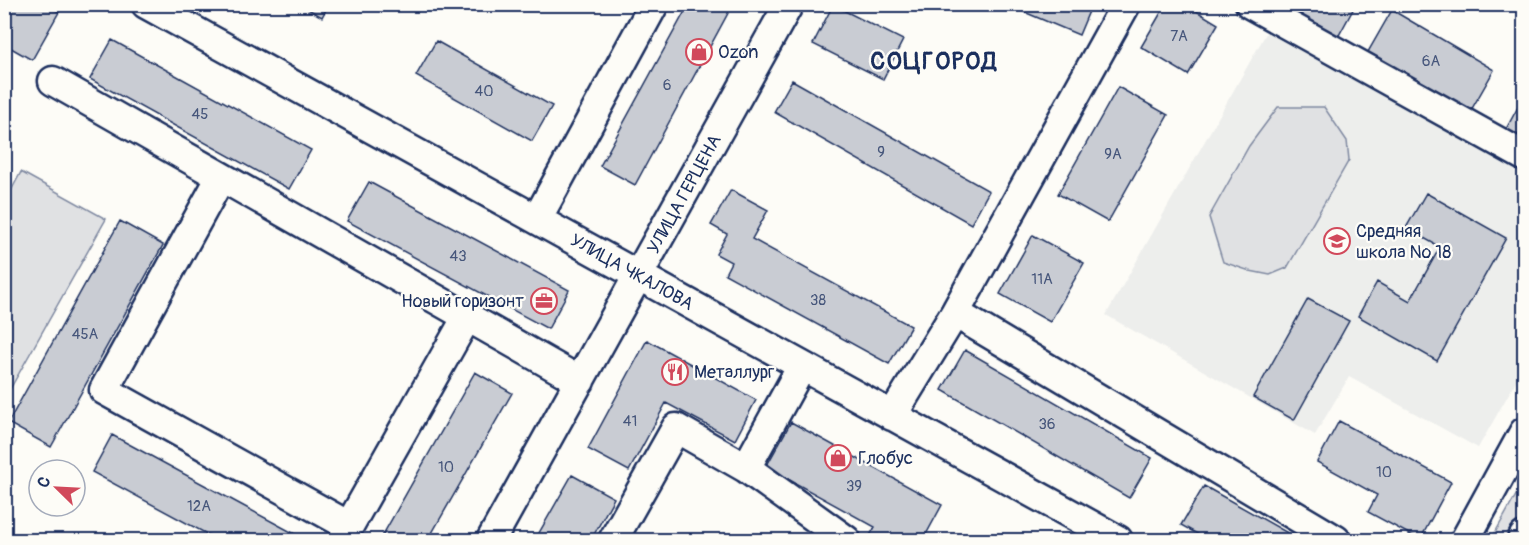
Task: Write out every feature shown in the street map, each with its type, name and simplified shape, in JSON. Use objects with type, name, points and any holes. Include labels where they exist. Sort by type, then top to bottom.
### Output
[{"type":"street","name":"УЛИЦА ЧКАЛОВА","points":[[146,4],[1118,540]]},
{"type":"street","points":[[537,219],[654,4]]},
{"type":"street","name":"УЛИЦА ГЕРЦЕНА","points":[[491,540],[789,4]]},
{"type":"street","points":[[892,416],[955,313],[1126,4]]},
{"type":"street","points":[[1250,4],[1524,156]]},
{"type":"street","points":[[53,81],[580,381]]},
{"type":"street","points":[[221,177],[104,390],[349,526],[467,317]]},
{"type":"street","points":[[955,313],[1336,540]]},
{"type":"street","points":[[747,468],[802,366]]},
{"type":"street","points":[[613,540],[676,428],[747,468],[846,540]]},
{"type":"street","points":[[1465,540],[1524,432]]},
{"type":"street","points":[[1522,540],[1524,536]]},
{"type":"shaded area","name":"Средняя школа № 18","points":[[1272,23],[1524,166],[1524,367],[1478,448],[1349,377],[1315,435],[1106,315]]},
{"type":"shaded area","points":[[1278,107],[1324,107],[1347,141],[1349,160],[1287,268],[1270,275],[1223,262],[1209,217],[1249,146]]},
{"type":"shaded area","points":[[21,172],[106,219],[5,398],[5,202]]},
{"type":"shaded area","points":[[1524,481],[1524,540],[1491,540]]},
{"type":"building","points":[[4,4],[45,4],[59,12],[32,60],[4,44]]},
{"type":"building","points":[[299,4],[329,4],[322,17]]},
{"type":"building","points":[[689,4],[733,4],[635,185],[600,166]]},
{"type":"building","points":[[1005,4],[1092,4],[1079,35]]},
{"type":"building","points":[[1166,4],[1185,4],[1218,24],[1188,75],[1141,47]]},
{"type":"building","points":[[1279,4],[1356,4],[1338,37]]},
{"type":"building","points":[[833,5],[903,40],[883,79],[813,44]]},
{"type":"building","points":[[1392,10],[1494,70],[1470,112],[1368,52]]},
{"type":"building","points":[[112,40],[311,150],[289,189],[90,79]]},
{"type":"building","points":[[436,41],[552,106],[532,141],[416,76]]},
{"type":"building","points":[[792,80],[989,191],[971,224],[774,112]]},
{"type":"building","points":[[1118,87],[1168,115],[1108,222],[1058,194]]},
{"type":"building","points":[[1524,96],[1524,142],[1505,131]]},
{"type":"building","points":[[369,182],[569,290],[548,329],[347,221]]},
{"type":"building","points":[[731,190],[768,210],[752,239],[911,326],[889,364],[725,274],[731,262],[716,254],[727,234],[711,225]]},
{"type":"building","points":[[1426,193],[1506,238],[1437,361],[1358,316],[1377,282],[1410,301],[1440,247],[1406,228]]},
{"type":"building","points":[[120,221],[163,245],[51,447],[8,423]]},
{"type":"building","points":[[1033,235],[1084,263],[1050,322],[1000,294]]},
{"type":"building","points":[[1308,299],[1349,321],[1294,420],[1253,397]]},
{"type":"building","points":[[647,340],[756,400],[735,440],[666,403],[629,471],[588,449]]},
{"type":"building","points":[[965,350],[1152,458],[1129,498],[942,390]]},
{"type":"building","points":[[475,372],[512,393],[428,540],[380,540]]},
{"type":"building","points":[[1339,421],[1451,482],[1420,540],[1368,512],[1377,495],[1317,462]]},
{"type":"building","points":[[791,422],[942,505],[923,540],[877,540],[869,537],[875,527],[766,467]]},
{"type":"building","points":[[112,435],[306,540],[218,540],[92,472]]},
{"type":"building","points":[[572,475],[614,498],[591,540],[535,540]]},
{"type":"building","points":[[1204,486],[1300,540],[1208,540],[1181,525]]},
{"type":"place","name":"Ozon","points":[[699,52]]},
{"type":"place","name":"Средняя школа № 18","points":[[1337,241]]},
{"type":"place","name":"Новый горизонт","points":[[544,301]]},
{"type":"place","name":"Металлург","points":[[675,372]]},
{"type":"place","name":"Глобус","points":[[838,458]]},
{"type":"district","name":"СОЦГОРОД","points":[[934,61]]}]
